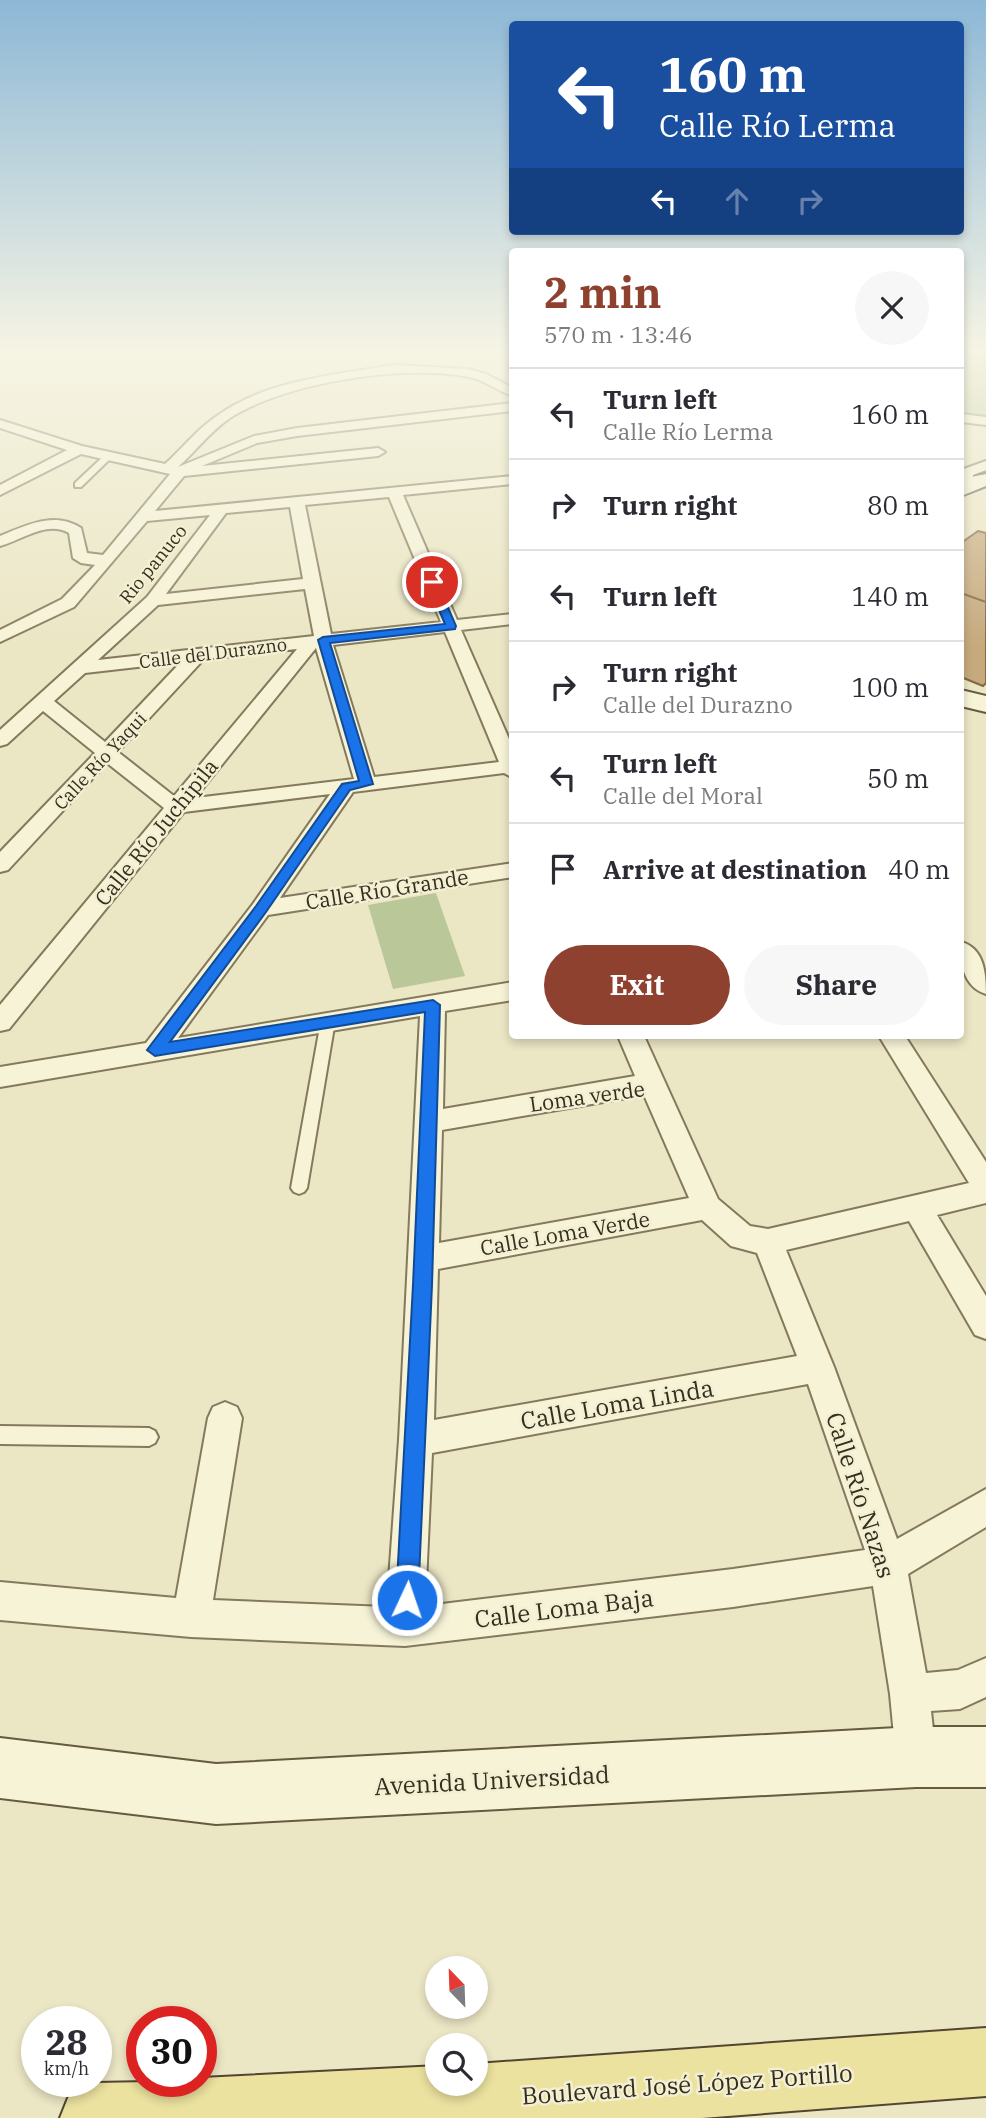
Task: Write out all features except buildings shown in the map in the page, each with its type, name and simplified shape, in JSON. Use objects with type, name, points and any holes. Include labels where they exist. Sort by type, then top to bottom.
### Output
[{"type":"main road","name":"Boulevard José López Portillo","points":[[95,2118],[548,2095],[986,2062]]},
{"type":"street","points":[[0,491],[76,451]]},
{"type":"street","points":[[87,451],[175,470],[378,452]]},
{"type":"street","points":[[175,470],[192,451]]},
{"type":"street","points":[[175,470],[227,451]]},
{"type":"street","points":[[969,484],[966,473],[986,466]]},
{"type":"street","points":[[0,637],[68,603],[144,517],[177,474],[175,470]]},
{"type":"street","points":[[144,517],[394,492],[507,484]]},
{"type":"street","points":[[394,492],[509,761]]},
{"type":"street","points":[[297,502],[312,583],[318,641],[356,785]]},
{"type":"street","name":"Rio panuco","points":[[0,740],[153,601],[221,510]]},
{"type":"street","points":[[0,541],[45,524],[56,524],[71,527],[76,531],[79,555],[86,560],[108,560]]},
{"type":"street","points":[[153,601],[312,583]]},
{"type":"street","name":"Calle del Durazno","points":[[80,668],[509,619]]},
{"type":"street","name":"Calle Río Juchipila","points":[[0,1022],[175,807],[318,641]]},
{"type":"street","name":"Calle Río Yaqui","points":[[0,865],[198,655]]},
{"type":"street","points":[[43,702],[106,755],[175,807],[509,768]]},
{"type":"street","points":[[155,1050],[356,785]]},
{"type":"street","name":"Calle Río Grande","points":[[261,909],[509,871]]},
{"type":"street","points":[[964,954],[986,985]]},
{"type":"street","points":[[0,1077],[509,992]]},
{"type":"street","points":[[405,1627],[416,1440],[433,1005]]},
{"type":"street","points":[[632,1039],[652,1083]]},
{"type":"street","points":[[768,1242],[917,1208],[986,1189],[894,1039]]},
{"type":"street","name":"Loma verde","points":[[429,1122],[652,1083],[707,1207],[742,1237],[768,1242]]},
{"type":"street","name":"Calle Loma Verde","points":[[424,1259],[707,1207]]},
{"type":"street","points":[[917,1208],[986,1325]]},
{"type":"street","name":"Calle Río Nazas","points":[[768,1242],[818,1367],[888,1565],[911,1694],[916,1758]]},
{"type":"street","name":"Calle Loma Linda","points":[[416,1440],[818,1367]]},
{"type":"street","points":[[191,1618],[225,1418]]},
{"type":"street","name":"Calle Loma Baja","points":[[0,1601],[191,1618],[405,1627],[720,1590],[888,1565],[986,1507]]},
{"type":"street","points":[[911,1694],[960,1689],[986,1677]]},
{"type":"street","name":"Avenida Universidad","points":[[0,1768],[216,1794],[916,1758],[986,1758]]},
{"type":"lane","points":[[78,485],[109,456]]},
{"type":"lane","points":[[299,1188],[328,1021]]},
{"type":"lane","points":[[0,1435],[149,1437]]},
{"type":"green space","points":[[436,893],[465,976],[393,989],[368,905]]},
{"type":"route","points":[[407,1600],[423,1285],[433,1005],[155,1050],[261,909],[346,787],[366,784],[323,640],[451,626],[432,582]]}]
